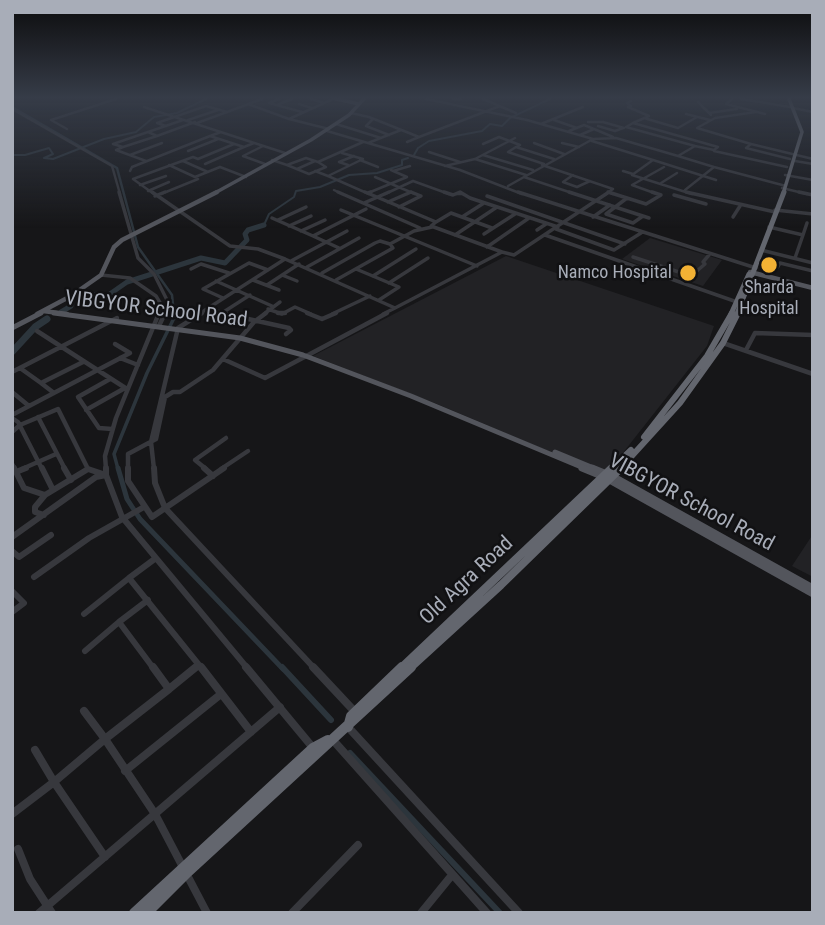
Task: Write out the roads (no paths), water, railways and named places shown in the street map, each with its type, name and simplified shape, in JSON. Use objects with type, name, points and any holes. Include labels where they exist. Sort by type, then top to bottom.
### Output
[{"type":"highway","points":[[758,254],[798,142]]},
{"type":"highway","points":[[787,175],[793,157]]},
{"type":"highway","points":[[134,913],[315,751],[348,727],[357,714],[609,477],[680,403],[723,343],[774,211]]},
{"type":"highway","points":[[609,477],[617,464],[674,401],[715,345],[752,270]]},
{"type":"highway","points":[[147,913],[186,869]]},
{"type":"main road","points":[[12,328],[77,292],[101,275],[114,247],[305,142]]},
{"type":"main road","points":[[752,270],[813,288]]},
{"type":"main road","name":"VIBGYOR School Road","points":[[43,312],[176,326],[256,340],[305,354],[609,477],[813,588]]},
{"type":"main road","name":"VIBGYOR School Road","points":[[609,477],[813,594]]},
{"type":"street","points":[[73,142],[112,166],[141,263],[153,272],[166,295],[168,307],[126,389],[105,456],[106,475],[122,517],[315,751]]},
{"type":"street","points":[[118,142],[113,144],[122,147]]},
{"type":"street","points":[[137,142],[116,150],[146,162]]},
{"type":"street","points":[[155,179],[131,169],[195,142]]},
{"type":"street","points":[[188,150],[209,142]]},
{"type":"street","points":[[228,142],[244,147]]},
{"type":"street","points":[[483,144],[487,142]]},
{"type":"street","points":[[445,166],[475,159],[509,142]]},
{"type":"street","points":[[315,172],[399,207],[455,235],[514,255],[613,189],[508,152],[520,145],[516,142]]},
{"type":"street","points":[[508,186],[544,164],[589,142]]},
{"type":"street","points":[[600,142],[716,180]]},
{"type":"street","points":[[629,142],[782,190],[813,195]]},
{"type":"street","points":[[681,142],[788,167]]},
{"type":"street","points":[[701,142],[729,151],[731,155]]},
{"type":"street","points":[[744,142],[813,164]]},
{"type":"street","points":[[130,155],[162,143]]},
{"type":"street","points":[[206,163],[254,143],[285,153]]},
{"type":"street","points":[[297,169],[365,143],[508,186],[510,190],[752,270]]},
{"type":"street","points":[[562,143],[579,147]]},
{"type":"street","points":[[198,159],[234,144]]},
{"type":"street","points":[[534,144],[564,154]]},
{"type":"street","points":[[264,146],[243,156],[265,164]]},
{"type":"street","points":[[678,156],[695,146]]},
{"type":"street","points":[[516,147],[554,159]]},
{"type":"street","points":[[714,150],[718,147]]},
{"type":"street","points":[[439,148],[429,152],[460,162]]},
{"type":"street","points":[[661,152],[666,148]]},
{"type":"street","points":[[342,152],[363,159],[360,160]]},
{"type":"street","points":[[439,155],[447,152]]},
{"type":"street","points":[[450,159],[459,155]]},
{"type":"street","points":[[483,155],[533,170]]},
{"type":"street","points":[[349,166],[340,162],[354,156]]},
{"type":"street","points":[[246,177],[193,157],[133,179],[230,246],[258,249],[307,267],[395,308]]},
{"type":"street","points":[[404,171],[410,166],[412,157]]},
{"type":"street","points":[[793,157],[813,159]]},
{"type":"street","points":[[157,158],[195,177],[220,167]]},
{"type":"street","points":[[272,160],[309,174],[326,167],[306,158],[287,165]]},
{"type":"street","points":[[475,159],[649,218]]},
{"type":"street","points":[[520,166],[531,159]]},
{"type":"street","points":[[328,176],[360,160],[378,167]]},
{"type":"street","points":[[633,174],[653,160]]},
{"type":"street","points":[[183,161],[208,172]]},
{"type":"street","points":[[410,166],[392,170],[413,181],[453,195],[460,192],[614,250],[641,233]]},
{"type":"street","points":[[664,167],[632,185],[670,198],[714,167]]},
{"type":"street","points":[[622,171],[709,199],[740,206],[813,214]]},
{"type":"street","points":[[661,183],[677,173]]},
{"type":"street","points":[[573,175],[563,182],[577,187],[590,181]]},
{"type":"street","points":[[787,175],[813,180]]},
{"type":"street","points":[[140,185],[166,176]]},
{"type":"street","points":[[155,196],[198,179],[195,177]]},
{"type":"street","points":[[374,177],[421,196],[399,207]]},
{"type":"street","points":[[367,193],[407,177]]},
{"type":"street","points":[[364,203],[413,181]]},
{"type":"street","points":[[148,191],[169,183]]},
{"type":"street","points":[[334,190],[420,228]]},
{"type":"street","points":[[387,202],[411,192]]},
{"type":"street","points":[[608,192],[646,204],[661,195]]},
{"type":"street","points":[[674,195],[706,204]]},
{"type":"street","points":[[487,196],[625,244]]},
{"type":"street","points":[[484,234],[534,198]]},
{"type":"street","points":[[627,198],[606,214],[633,223],[643,215]]},
{"type":"street","points":[[702,209],[709,199]]},
{"type":"street","points":[[462,217],[484,203]]},
{"type":"street","points":[[593,217],[610,205]]},
{"type":"street","points":[[733,217],[740,206]]},
{"type":"street","points":[[306,207],[274,220],[339,248]]},
{"type":"street","points":[[455,235],[497,207]]},
{"type":"street","points":[[313,236],[366,209]]},
{"type":"street","points":[[612,216],[622,209]]},
{"type":"street","points":[[341,210],[477,266]]},
{"type":"street","points":[[619,219],[629,211]]},
{"type":"street","points":[[321,273],[375,243],[380,241],[390,244],[420,228],[435,225],[451,213],[492,228]]},
{"type":"street","points":[[289,226],[311,216]]},
{"type":"street","points":[[486,247],[529,219]]},
{"type":"street","points":[[301,231],[325,220]]},
{"type":"street","points":[[795,258],[810,222]]},
{"type":"street","points":[[537,230],[546,224]]},
{"type":"street","points":[[769,227],[803,235]]},
{"type":"street","points":[[291,261],[347,231]]},
{"type":"street","points":[[545,235],[737,302]]},
{"type":"street","points":[[307,267],[359,238]]},
{"type":"street","points":[[336,280],[393,248],[390,244]]},
{"type":"street","points":[[373,276],[416,249]]},
{"type":"street","points":[[223,359],[265,378],[305,354],[502,253]]},
{"type":"street","points":[[758,254],[813,263]]},
{"type":"street","points":[[634,257],[691,276],[705,264],[703,262],[709,255]]},
{"type":"street","points":[[388,283],[428,258]]},
{"type":"street","points":[[285,259],[176,326],[151,442],[155,483],[165,508],[357,714]]},
{"type":"street","points":[[223,298],[203,289],[249,262],[268,270]]},
{"type":"street","points":[[777,268],[780,263],[813,271]]},
{"type":"street","points":[[191,270],[201,264],[229,273]]},
{"type":"street","points":[[267,285],[299,264]]},
{"type":"street","points":[[356,269],[399,288],[379,300]]},
{"type":"street","points":[[101,275],[133,279],[161,302],[159,324]]},
{"type":"street","points":[[282,275],[297,281]]},
{"type":"street","points":[[252,280],[279,290]]},
{"type":"street","points":[[216,281],[250,295],[282,314],[295,307],[322,319],[370,296]]},
{"type":"street","points":[[222,313],[250,295]]},
{"type":"street","points":[[248,451],[152,517],[142,508],[128,481],[128,454],[156,439],[165,397],[194,384],[223,359],[254,322],[270,307],[280,302]]},
{"type":"street","points":[[208,308],[254,322],[289,328],[291,330],[286,334]]},
{"type":"street","points":[[12,372],[115,319]]},
{"type":"street","points":[[37,331],[126,389]]},
{"type":"street","points":[[746,351],[755,333],[813,335]]},
{"type":"street","points":[[723,343],[813,373]]},
{"type":"street","points":[[53,491],[20,425],[12,417],[130,353],[115,344]]},
{"type":"street","points":[[120,358],[138,365]]},
{"type":"street","points":[[41,383],[83,362]]},
{"type":"street","points":[[20,368],[54,393]]},
{"type":"street","points":[[110,379],[78,397],[99,428],[112,429]]},
{"type":"street","points":[[86,410],[126,389]]},
{"type":"street","points":[[12,392],[29,406]]},
{"type":"street","points":[[12,432],[20,425],[58,409],[88,469],[106,475]]},
{"type":"street","points":[[38,417],[71,480]]},
{"type":"street","points":[[213,476],[195,460],[226,438]]},
{"type":"street","points":[[16,472],[56,454]]},
{"type":"street","points":[[12,464],[23,488],[45,495]]},
{"type":"street","points":[[44,515],[34,509],[45,495],[88,469]]},
{"type":"street","points":[[12,537],[96,477],[106,475]]},
{"type":"street","points":[[34,577],[122,517],[142,508]]},
{"type":"street","points":[[12,551],[19,556],[51,536]]},
{"type":"street","points":[[84,614],[156,558]]},
{"type":"street","points":[[129,578],[251,732]]},
{"type":"street","points":[[12,591],[24,603],[12,612]]},
{"type":"street","points":[[85,651],[148,600]]},
{"type":"street","points":[[119,622],[169,689]]},
{"type":"street","points":[[12,814],[199,665]]},
{"type":"street","points":[[125,771],[222,694]]},
{"type":"street","points":[[39,913],[50,909],[105,857],[280,707]]},
{"type":"street","points":[[84,711],[155,814],[208,913]]},
{"type":"street","points":[[348,727],[519,913]]},
{"type":"street","points":[[332,738],[487,913]]},
{"type":"street","points":[[35,750],[105,857]]},
{"type":"street","points":[[292,913],[358,845]]},
{"type":"street","points":[[18,849],[30,878],[50,909]]},
{"type":"street","points":[[421,913],[452,875]]},
{"type":"waterway","points":[[73,142],[117,168],[138,247],[172,295],[174,314]]},
{"type":"waterway","points":[[12,155],[25,155],[49,148],[53,154],[44,158],[53,159],[96,142]]},
{"type":"waterway","points":[[414,155],[418,148],[427,142]]},
{"type":"waterway","points":[[264,225],[269,214],[294,197],[296,191],[320,187],[349,175],[377,173],[402,165],[402,160],[408,158]]},
{"type":"waterway","points":[[158,272],[201,258],[225,263],[247,240],[245,234],[248,230],[264,225]]},
{"type":"waterway","points":[[61,312],[71,306],[70,300],[75,297],[89,298],[97,294],[107,296],[127,282],[152,274]]},
{"type":"waterway","points":[[118,469],[114,454],[174,314]]},
{"type":"waterway","points":[[12,352],[35,327],[47,319]]},
{"type":"waterway","points":[[118,468],[127,499],[140,519],[283,669]]},
{"type":"waterway","points":[[282,667],[331,720]]},
{"type":"waterway","points":[[350,753],[500,913]]},
{"type":"place","name":"Sharda Hospital","points":[[769,265]]},
{"type":"place","name":"Namco Hospital","points":[[688,273]]}]
